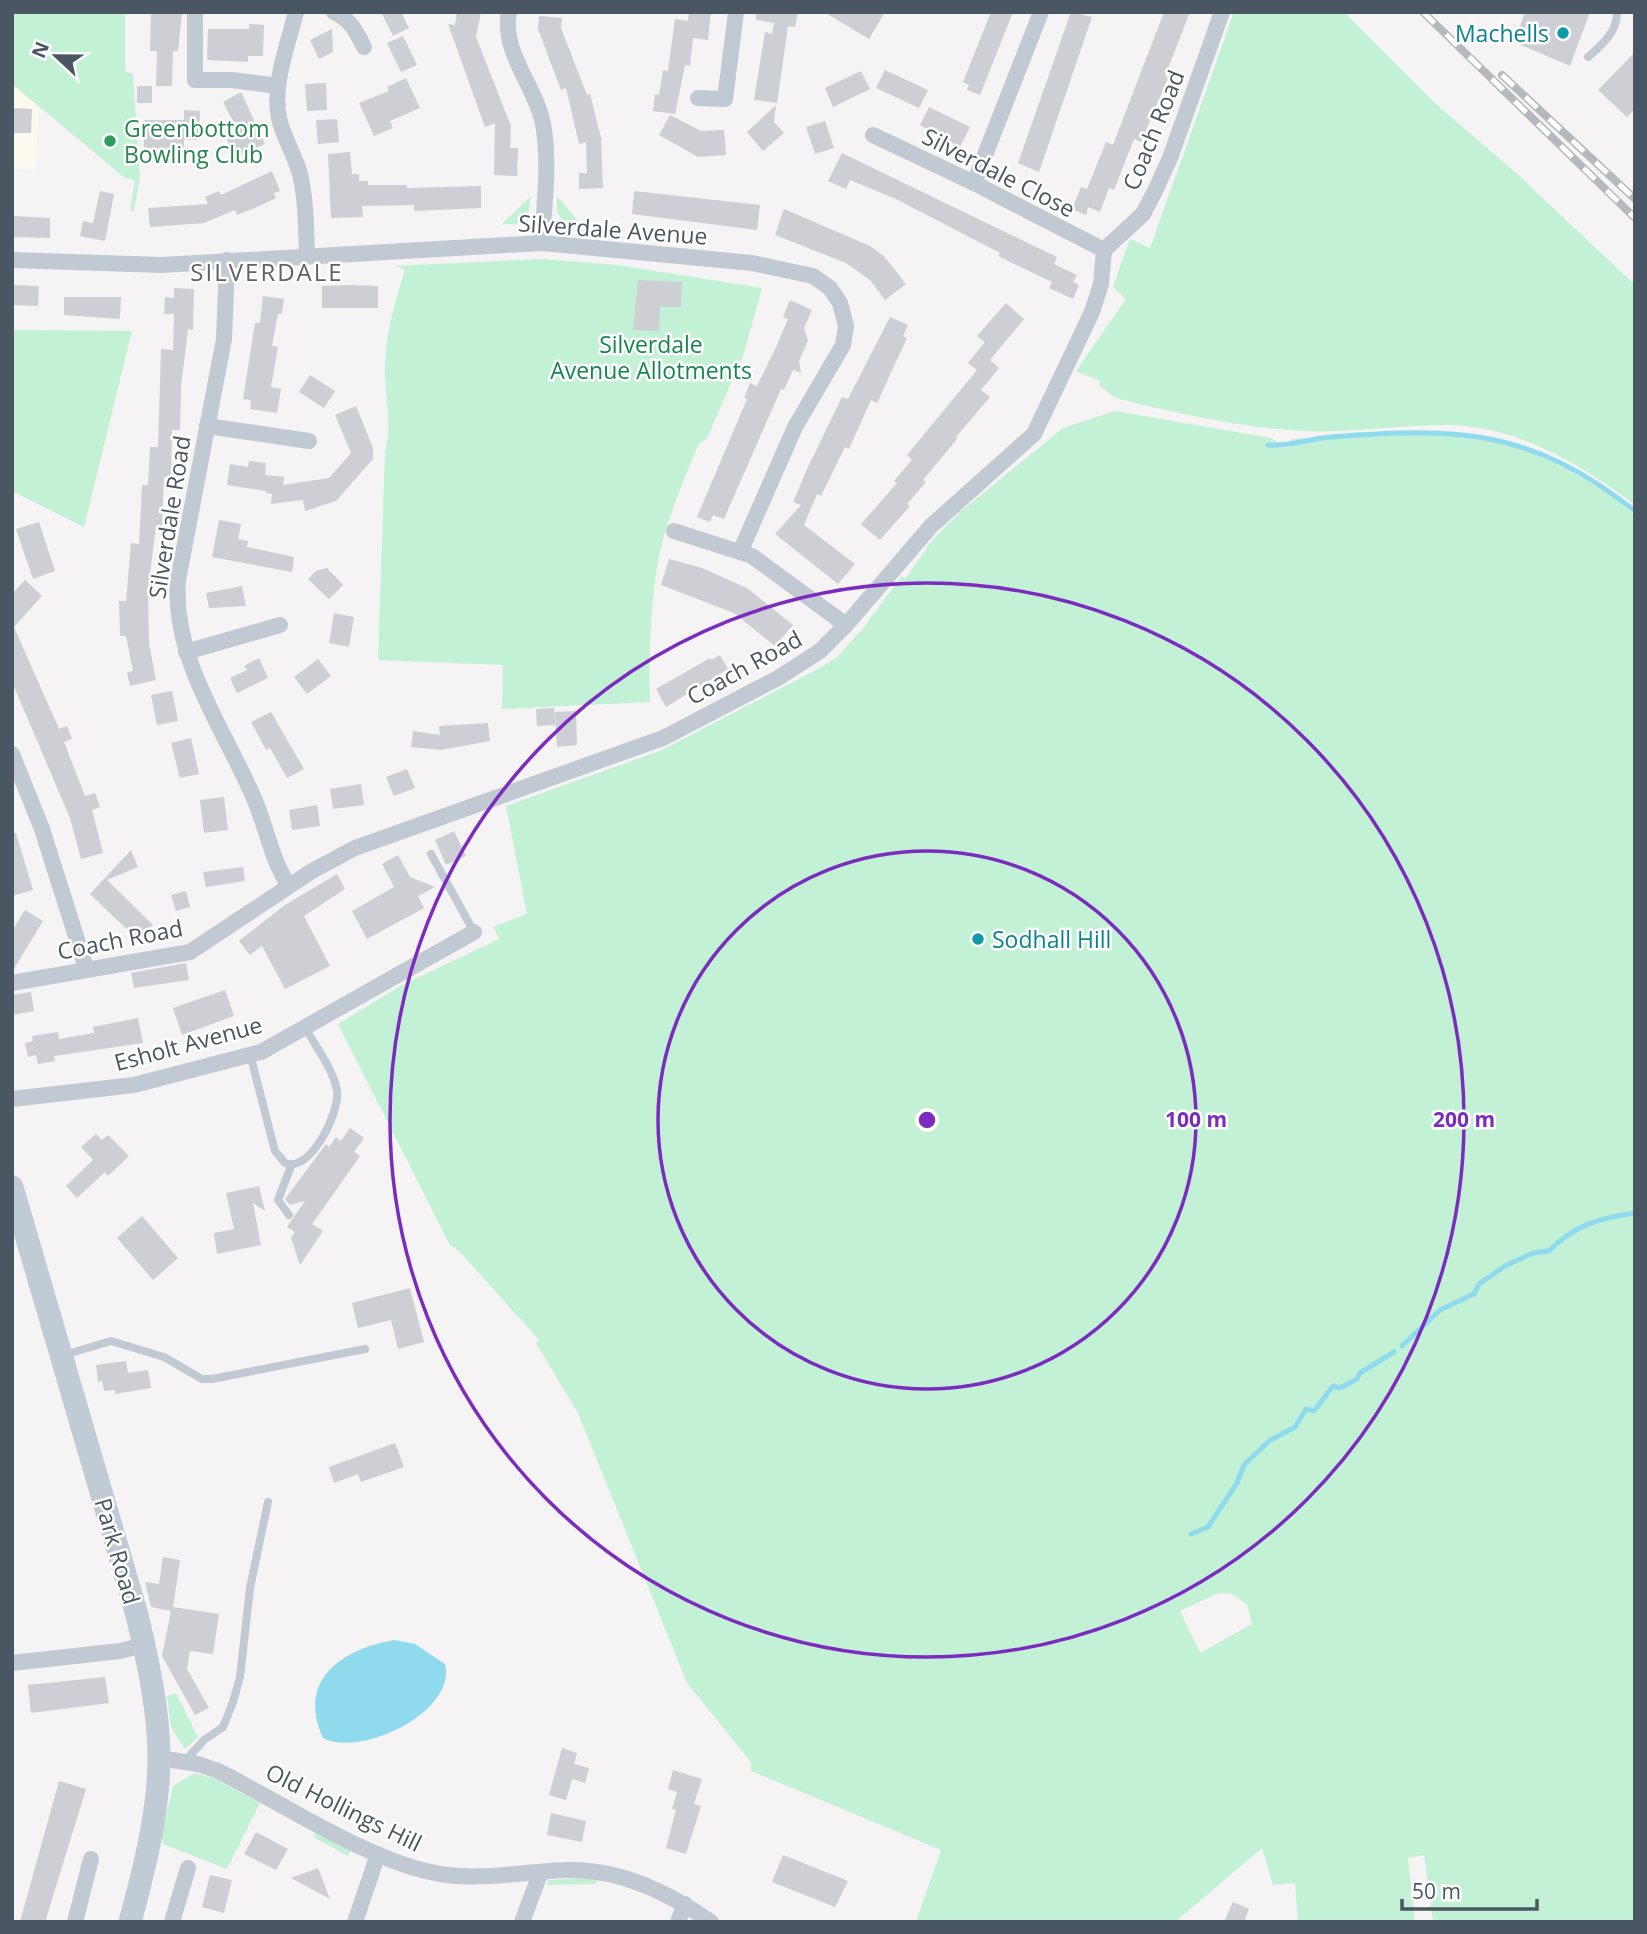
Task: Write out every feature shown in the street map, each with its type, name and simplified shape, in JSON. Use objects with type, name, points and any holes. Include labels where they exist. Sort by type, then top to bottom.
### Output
[{"type":"main road","name":"Park Road","points":[[12,1187],[144,1645],[156,1712],[159,1758],[153,1812],[130,1922]]},
{"type":"street","points":[[195,12],[195,80],[232,80],[278,86]]},
{"type":"street","points":[[296,12],[278,86],[279,118],[299,172],[304,197],[307,254]]},
{"type":"street","points":[[334,12],[353,26],[364,47]]},
{"type":"street","points":[[509,12],[508,35],[543,123],[545,190],[542,243]]},
{"type":"street","points":[[698,98],[725,99],[736,12]]},
{"type":"street","points":[[974,183],[1041,12]]},
{"type":"street","name":"Coach Road","points":[[12,983],[190,952],[289,886],[355,848],[663,738],[778,678],[820,651],[846,625],[923,534],[1034,434],[1092,312],[1101,284],[1104,250],[1143,214],[1155,191],[1175,145],[1222,12]]},
{"type":"street","name":"Silverdale Close","points":[[873,135],[1104,250]]},
{"type":"street","name":"Silverdale Avenue","points":[[12,260],[142,266],[307,254],[542,243],[776,266],[813,276],[837,297],[846,320],[843,345],[795,427],[740,550]]},
{"type":"street","name":"Silverdale Road","points":[[227,260],[224,339],[178,580],[176,613],[186,652],[256,802],[275,865],[289,886]]},
{"type":"street","points":[[207,426],[309,441]]},
{"type":"street","points":[[674,531],[740,550],[778,573],[846,625]]},
{"type":"street","points":[[186,652],[280,625]]},
{"type":"street","points":[[12,754],[42,829],[86,968]]},
{"type":"street","name":"Esholt Avenue","points":[[12,1099],[134,1085],[250,1054],[305,1027],[474,932]]},
{"type":"street","points":[[12,1663],[120,1651],[144,1645]]},
{"type":"street","name":"Old Hollings Hill","points":[[159,1758],[184,1762],[231,1777],[378,1854],[441,1875],[494,1877],[568,1870],[602,1872],[642,1883],[685,1904],[711,1922]]},
{"type":"street","points":[[355,1922],[378,1854]]},
{"type":"street","points":[[75,1922],[92,1859]]},
{"type":"street","points":[[172,1922],[188,1868]]},
{"type":"street","points":[[522,1922],[540,1874]]},
{"type":"street","points":[[678,1922],[685,1904]]},
{"type":"lane","points":[[1588,57],[1603,45],[1617,20],[1617,12]]},
{"type":"lane","points":[[431,854],[474,932]]},
{"type":"lane","points":[[289,1215],[278,1200],[291,1166],[305,1160],[317,1144],[332,1118],[338,1094],[335,1083],[305,1027]]},
{"type":"lane","points":[[250,1054],[275,1151],[291,1166]]},
{"type":"lane","points":[[61,1356],[111,1341],[164,1357],[202,1379],[212,1379],[365,1349]]},
{"type":"lane","points":[[184,1762],[204,1740],[223,1727],[233,1702],[240,1677],[250,1588],[268,1502]]},
{"type":"shaded area","points":[[12,84],[39,106],[35,170],[12,168]]},
{"type":"green space","name":"Greenbottom Bowling Club","points":[[12,12],[125,12],[125,71],[133,74],[140,177],[134,211],[130,211],[135,180],[125,178],[12,84]]},
{"type":"green space","points":[[1234,12],[1344,12],[1436,104],[1515,172],[1635,285],[1635,505],[1594,476],[1550,451],[1502,433],[1452,425],[1326,431],[1243,425],[1114,397],[1099,385],[1100,381],[1076,371],[1126,299],[1113,287],[1130,239],[1150,248]]},
{"type":"green space","points":[[531,196],[528,214],[521,223],[501,225]]},
{"type":"green space","points":[[557,196],[583,227],[563,221],[557,212]]},
{"type":"green space","name":"Silverdale Avenue Allotments","points":[[540,259],[618,265],[762,288],[744,353],[707,438],[699,444],[677,497],[660,551],[652,607],[650,702],[502,709],[503,665],[378,660],[388,424],[385,362],[390,322],[405,270],[395,266]]},
{"type":"green space","points":[[12,330],[132,331],[84,527],[12,491]]},
{"type":"green space","points":[[1115,411],[1271,438],[1279,443],[1279,448],[1290,447],[1291,439],[1407,432],[1471,435],[1520,448],[1567,469],[1630,510],[1635,518],[1635,1922],[1433,1922],[1424,1855],[1408,1858],[1415,1922],[1298,1922],[1295,1883],[1273,1885],[1262,1848],[1175,1922],[916,1922],[941,1850],[751,1771],[751,1762],[687,1683],[578,1413],[536,1343],[539,1340],[459,1251],[450,1245],[338,1024],[402,985],[499,939],[493,927],[527,914],[506,806],[662,750],[836,658],[864,627],[902,576],[905,579],[934,538],[959,513],[1063,428]],"holes":[[[1230,1593],[1247,1604],[1252,1624],[1200,1653],[1180,1611],[1216,1594]]]},
{"type":"green space","points":[[176,1693],[198,1737],[185,1749],[171,1727],[167,1696]]},
{"type":"green space","points":[[195,1773],[217,1780],[260,1803],[227,1869],[163,1844],[161,1836],[173,1786]]},
{"type":"green space","points":[[316,1833],[350,1851],[348,1856],[313,1837]]},
{"type":"green space","points":[[596,1879],[596,1884],[546,1885],[549,1880]]},
{"type":"water","points":[[394,1640],[415,1644],[445,1664],[445,1682],[436,1699],[402,1727],[381,1736],[359,1742],[339,1743],[323,1738],[316,1717],[316,1699],[320,1683],[329,1670],[358,1651]]},
{"type":"building","points":[[151,12],[182,12],[178,51],[173,51],[172,86],[156,86],[157,51],[150,51]]},
{"type":"building","points":[[381,12],[401,12],[409,28],[393,36]]},
{"type":"building","points":[[457,12],[481,12],[476,37],[511,126],[510,148],[518,148],[517,176],[494,175],[495,123],[485,127],[448,24],[455,25]]},
{"type":"building","points":[[689,12],[711,12],[708,40],[693,38],[690,66],[685,65],[675,114],[653,111],[663,70],[668,71],[675,19],[688,21]]},
{"type":"building","points":[[756,12],[798,12],[795,27],[788,26],[777,103],[754,100],[765,32],[772,34],[774,23],[756,20]]},
{"type":"building","points":[[824,12],[885,12],[869,39]]},
{"type":"building","points":[[991,12],[1013,12],[980,95],[967,90],[969,85],[963,82]]},
{"type":"building","points":[[1071,12],[1092,17],[1039,172],[1018,163]]},
{"type":"building","points":[[1164,12],[1190,12],[1165,76],[1168,78],[1141,142],[1134,139],[1114,190],[1109,188],[1100,212],[1088,207],[1086,215],[1072,209],[1081,187],[1087,189],[1106,142],[1113,145]]},
{"type":"building","name":"Machells","points":[[1525,12],[1590,12],[1570,66],[1514,42]]},
{"type":"building","points":[[539,16],[562,18],[561,28],[587,95],[590,94],[601,138],[603,188],[579,189],[579,173],[587,173],[586,142],[579,144],[566,88],[561,90],[538,29]]},
{"type":"building","points":[[249,24],[264,25],[263,56],[248,56],[248,62],[207,60],[208,29],[249,29]]},
{"type":"building","points":[[332,29],[333,52],[319,59],[310,40]]},
{"type":"building","points":[[403,36],[417,65],[401,72],[387,43]]},
{"type":"building","name":"Machells","points":[[1635,52],[1635,109],[1627,117],[1598,90]]},
{"type":"building","points":[[885,70],[928,90],[919,108],[876,88]]},
{"type":"building","points":[[861,71],[870,89],[833,107],[825,88]]},
{"type":"building","points":[[406,78],[420,108],[390,121],[393,128],[374,136],[359,103],[389,91],[387,87]]},
{"type":"building","points":[[326,83],[327,110],[307,111],[305,84]]},
{"type":"building","points":[[137,86],[152,86],[152,103],[137,103]]},
{"type":"building","points":[[241,92],[265,144],[235,157],[226,138],[239,133],[223,102]]},
{"type":"building","points":[[776,105],[774,122],[784,133],[763,151],[747,132]]},
{"type":"building","points":[[929,107],[970,127],[960,147],[920,125]]},
{"type":"building","points":[[12,108],[32,109],[31,133],[12,133]]},
{"type":"building","points":[[184,110],[200,111],[199,140],[184,140],[184,148],[144,150],[144,120],[184,120]]},
{"type":"building","points":[[670,115],[701,131],[724,130],[726,155],[698,157],[659,135]]},
{"type":"building","points":[[337,119],[339,142],[318,144],[316,120]]},
{"type":"building","points":[[825,121],[834,148],[815,154],[806,127]]},
{"type":"building","points":[[350,152],[352,174],[359,174],[359,181],[368,181],[368,185],[407,185],[407,188],[481,186],[481,208],[414,211],[414,205],[362,206],[363,217],[331,218],[328,154]]},
{"type":"building","points":[[842,153],[1057,257],[1054,264],[1077,275],[1073,282],[1079,285],[1073,299],[1049,288],[1052,282],[998,256],[1000,253],[896,199],[850,180],[846,189],[828,181]]},
{"type":"building","points":[[272,171],[280,191],[274,193],[276,198],[257,207],[237,215],[235,210],[204,223],[150,227],[148,208],[208,204],[205,197],[219,191],[221,195]]},
{"type":"building","points":[[100,191],[114,194],[105,241],[80,236],[83,221],[93,223]]},
{"type":"building","points":[[634,191],[760,205],[757,230],[632,214]]},
{"type":"building","points":[[784,209],[870,246],[884,256],[906,284],[885,300],[870,280],[846,263],[775,235]]},
{"type":"building","points":[[12,216],[50,218],[50,238],[12,237]]},
{"type":"building","points":[[638,280],[682,282],[681,307],[660,307],[659,331],[633,330]]},
{"type":"building","points":[[12,285],[39,286],[38,306],[12,305]]},
{"type":"building","points":[[322,286],[378,286],[378,308],[322,308]]},
{"type":"building","points":[[174,288],[194,289],[193,330],[188,329],[181,387],[180,430],[172,430],[171,477],[164,477],[162,526],[156,526],[148,590],[149,644],[156,680],[130,686],[127,672],[133,671],[126,636],[120,636],[119,601],[126,601],[131,543],[139,544],[142,485],[148,485],[150,447],[158,447],[161,349],[173,350],[174,314],[164,314],[165,297],[174,298]]},
{"type":"building","points":[[263,296],[284,299],[282,314],[278,314],[272,346],[278,347],[271,387],[281,389],[277,413],[250,409],[251,400],[243,399],[255,323],[260,323]]},
{"type":"building","points":[[64,297],[121,297],[120,319],[64,315]]},
{"type":"building","points":[[790,300],[812,310],[804,328],[808,341],[799,361],[801,373],[793,370],[784,390],[781,389],[724,519],[713,515],[710,522],[697,517],[747,399],[744,398],[750,383],[757,386],[777,345],[788,319],[783,317]]},
{"type":"building","points":[[1006,303],[1024,319],[990,360],[999,368],[981,390],[990,397],[923,480],[926,482],[907,504],[910,506],[880,540],[861,524],[897,483],[894,481],[912,460],[907,455],[977,370],[968,363],[985,342],[977,336]]},
{"type":"building","points":[[890,317],[908,325],[903,336],[907,338],[877,403],[871,400],[849,449],[845,447],[821,496],[817,494],[804,525],[855,564],[838,584],[775,534],[801,505],[793,502],[807,469],[842,397],[848,399]]},
{"type":"building","points":[[310,375],[335,391],[324,408],[299,392]]},
{"type":"building","points":[[356,406],[373,448],[373,459],[336,501],[305,511],[303,500],[271,504],[272,494],[266,491],[227,485],[230,464],[248,467],[249,461],[266,463],[265,475],[284,477],[283,485],[329,478],[351,453],[335,415]]},
{"type":"building","points":[[219,520],[241,524],[238,539],[248,541],[247,547],[294,557],[292,572],[212,557]]},
{"type":"building","points":[[39,522],[55,571],[33,579],[16,529]]},
{"type":"building","points":[[669,559],[702,568],[747,588],[793,625],[775,646],[734,613],[661,585]]},
{"type":"building","points":[[327,568],[343,585],[329,599],[308,579],[316,571]]},
{"type":"building","points":[[25,580],[42,596],[14,627],[59,729],[67,726],[72,739],[64,742],[85,796],[95,793],[100,807],[92,810],[103,853],[81,859],[70,818],[12,682],[12,594]]},
{"type":"building","points":[[242,586],[246,606],[209,608],[206,593]]},
{"type":"building","points":[[334,613],[354,617],[349,647],[329,643]]},
{"type":"building","points":[[720,655],[728,669],[666,707],[656,689]]},
{"type":"building","points":[[259,658],[268,678],[237,693],[230,678],[247,670],[244,666]]},
{"type":"building","points":[[318,659],[331,676],[307,694],[294,677]]},
{"type":"building","points":[[172,691],[178,721],[157,725],[151,695]]},
{"type":"building","points":[[554,708],[556,725],[537,726],[536,709]]},
{"type":"building","points":[[576,711],[577,745],[557,747],[555,712]]},
{"type":"building","points":[[271,712],[304,769],[287,778],[270,748],[266,750],[251,722]]},
{"type":"building","points":[[488,723],[490,741],[441,750],[411,747],[413,731],[440,735],[439,726]]},
{"type":"building","points":[[191,738],[199,774],[180,778],[171,743]]},
{"type":"building","points":[[407,769],[415,788],[394,796],[386,777]]},
{"type":"building","points":[[361,784],[364,805],[333,809],[330,789]]},
{"type":"building","points":[[224,797],[228,830],[204,833],[200,800]]},
{"type":"building","points":[[317,805],[320,826],[292,830],[289,810]]},
{"type":"building","points":[[454,831],[466,856],[446,865],[435,840]]},
{"type":"building","points":[[12,833],[16,833],[33,890],[12,896]]},
{"type":"building","points":[[131,850],[138,867],[107,880],[153,925],[138,940],[90,894]]},
{"type":"building","points":[[398,855],[410,877],[435,887],[418,896],[424,908],[367,939],[352,911],[394,887],[382,864]]},
{"type":"building","points":[[243,867],[245,881],[206,887],[203,872]]},
{"type":"building","points":[[337,874],[345,889],[304,916],[330,966],[285,989],[262,946],[250,955],[239,941],[285,905]]},
{"type":"building","points":[[186,891],[190,907],[176,911],[171,895]]},
{"type":"building","points":[[25,910],[43,921],[12,972],[12,931]]},
{"type":"building","points":[[186,963],[189,980],[134,988],[131,973]]},
{"type":"building","points":[[225,990],[234,1016],[182,1035],[173,1008]]},
{"type":"building","points":[[31,992],[34,1011],[12,1015],[12,995]]},
{"type":"building","points":[[138,1018],[143,1043],[54,1056],[55,1061],[38,1064],[36,1055],[28,1057],[25,1043],[33,1041],[32,1036],[58,1032],[59,1039],[94,1033],[93,1027]]},
{"type":"building","points":[[350,1128],[364,1138],[354,1152],[360,1156],[312,1224],[323,1231],[300,1265],[291,1238],[295,1232],[287,1227],[305,1201],[290,1205],[285,1199],[326,1144],[329,1147],[336,1137],[341,1141]]},
{"type":"building","points":[[96,1134],[102,1140],[108,1135],[129,1156],[108,1176],[105,1172],[77,1198],[66,1186],[93,1160],[81,1147]]},
{"type":"building","points":[[259,1186],[265,1211],[253,1203],[261,1245],[217,1254],[214,1233],[234,1229],[226,1193]]},
{"type":"building","points":[[142,1216],[178,1258],[153,1280],[117,1238]]},
{"type":"building","points":[[410,1288],[424,1342],[398,1349],[391,1320],[358,1328],[352,1303]]},
{"type":"building","points":[[126,1361],[128,1373],[148,1370],[151,1388],[115,1394],[115,1390],[104,1391],[102,1381],[98,1382],[96,1365]]},
{"type":"building","points":[[395,1443],[404,1467],[361,1482],[358,1474],[334,1483],[329,1467]]},
{"type":"building","points":[[163,1557],[180,1560],[173,1607],[219,1614],[213,1654],[190,1651],[187,1669],[209,1708],[195,1715],[162,1656],[171,1611],[151,1607],[145,1582],[159,1584]]},
{"type":"building","points":[[105,1677],[109,1703],[31,1713],[28,1685]]},
{"type":"building","points":[[562,1748],[577,1753],[574,1764],[589,1768],[585,1783],[572,1779],[566,1800],[549,1795]]},
{"type":"building","points":[[673,1770],[702,1779],[694,1804],[701,1806],[686,1854],[666,1848],[676,1810],[672,1809],[677,1792],[668,1789]]},
{"type":"building","points":[[59,1781],[86,1789],[45,1922],[20,1922]]},
{"type":"building","points":[[551,1813],[586,1821],[582,1842],[547,1835]]},
{"type":"building","points":[[256,1832],[288,1849],[276,1870],[244,1854]]},
{"type":"building","points":[[783,1855],[848,1881],[835,1907],[772,1882]]},
{"type":"building","points":[[318,1868],[330,1899],[291,1878]]},
{"type":"building","points":[[210,1875],[232,1880],[224,1913],[202,1907]]},
{"type":"building","points":[[1233,1902],[1249,1909],[1244,1922],[1224,1922]]},
{"type":"waterway","points":[[1268,445],[1332,437],[1418,433],[1456,434],[1492,440],[1527,449],[1562,463],[1635,511]]},
{"type":"waterway","points":[[1402,1346],[1440,1310],[1474,1294],[1479,1284],[1505,1266],[1533,1253],[1549,1251],[1568,1235],[1588,1224],[1635,1213]]},
{"type":"waterway","points":[[1191,1534],[1208,1527],[1237,1483],[1244,1465],[1269,1441],[1295,1427],[1306,1409],[1314,1411],[1333,1386],[1340,1388],[1357,1379],[1360,1373],[1394,1352]]},
{"type":"railway","points":[[1423,12],[1635,218]]},
{"type":"railway","points":[[1502,75],[1635,199]]},
{"type":"place","name":"Machells","points":[[1563,33]]},
{"type":"place","name":"Greenbottom Bowling Club","points":[[110,141]]},
{"type":"place","name":"Sodhall Hill","points":[[978,939]]},
{"type":"district","name":"SILVERDALE","points":[[267,271]]}]
